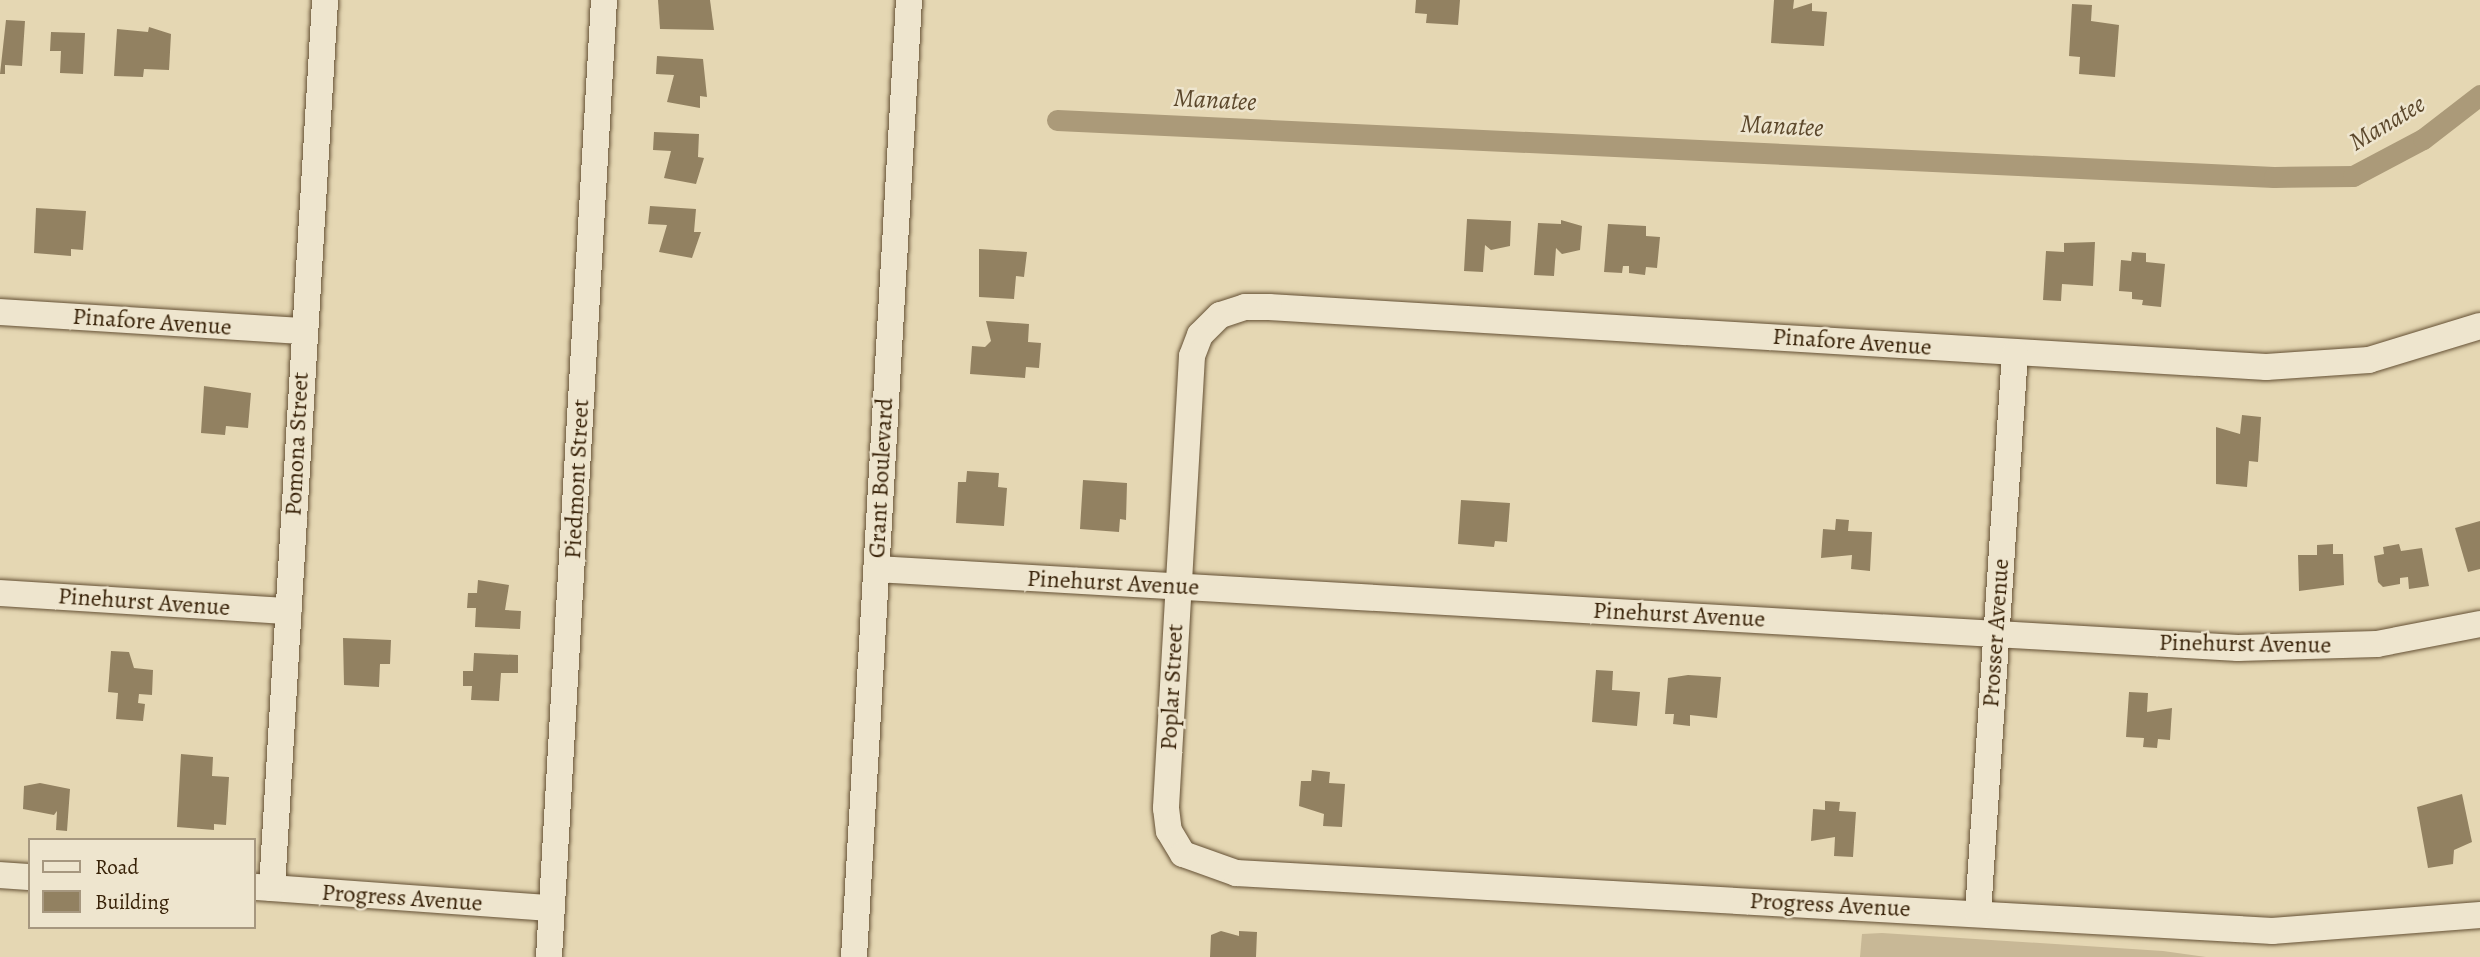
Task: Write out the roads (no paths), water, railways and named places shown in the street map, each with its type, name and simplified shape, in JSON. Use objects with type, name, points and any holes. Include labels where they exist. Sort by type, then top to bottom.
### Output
[{"type":"street","name":"Pomona Street","points":[[263,888],[288,611],[325,0]]},
{"type":"street","name":"Piedmont Street","points":[[549,957],[604,0]]},
{"type":"street","name":"Grant Boulevard","points":[[854,957],[909,0]]},
{"type":"street","name":"Pinafore Avenue","points":[[1220,316],[1245,307],[1269,307],[2015,353],[2321,366],[2398,354],[2480,326]]},
{"type":"street","name":"Pinafore Avenue","points":[[0,312],[303,331]]},
{"type":"street","name":"Poplar Street","points":[[1183,854],[1169,831],[1166,808],[1192,356],[1200,335],[1220,316]]},
{"type":"street","name":"Prosser Avenue","points":[[1978,913],[2015,353]]},
{"type":"street","name":"Pinehurst Avenue","points":[[876,569],[2312,648],[2410,640],[2480,624]]},
{"type":"street","name":"Pinehurst Avenue","points":[[0,593],[288,611]]},
{"type":"street","name":"Progress Avenue","points":[[1183,854],[1236,873],[2272,931],[2480,915]]},
{"type":"street","points":[[0,875],[28,877]]},
{"type":"street","name":"Progress Avenue","points":[[263,888],[551,908]]},
{"type":"waterway","name":"Manatee","points":[[1057,120],[2274,177],[2353,176],[2423,139],[2480,95]]}]
